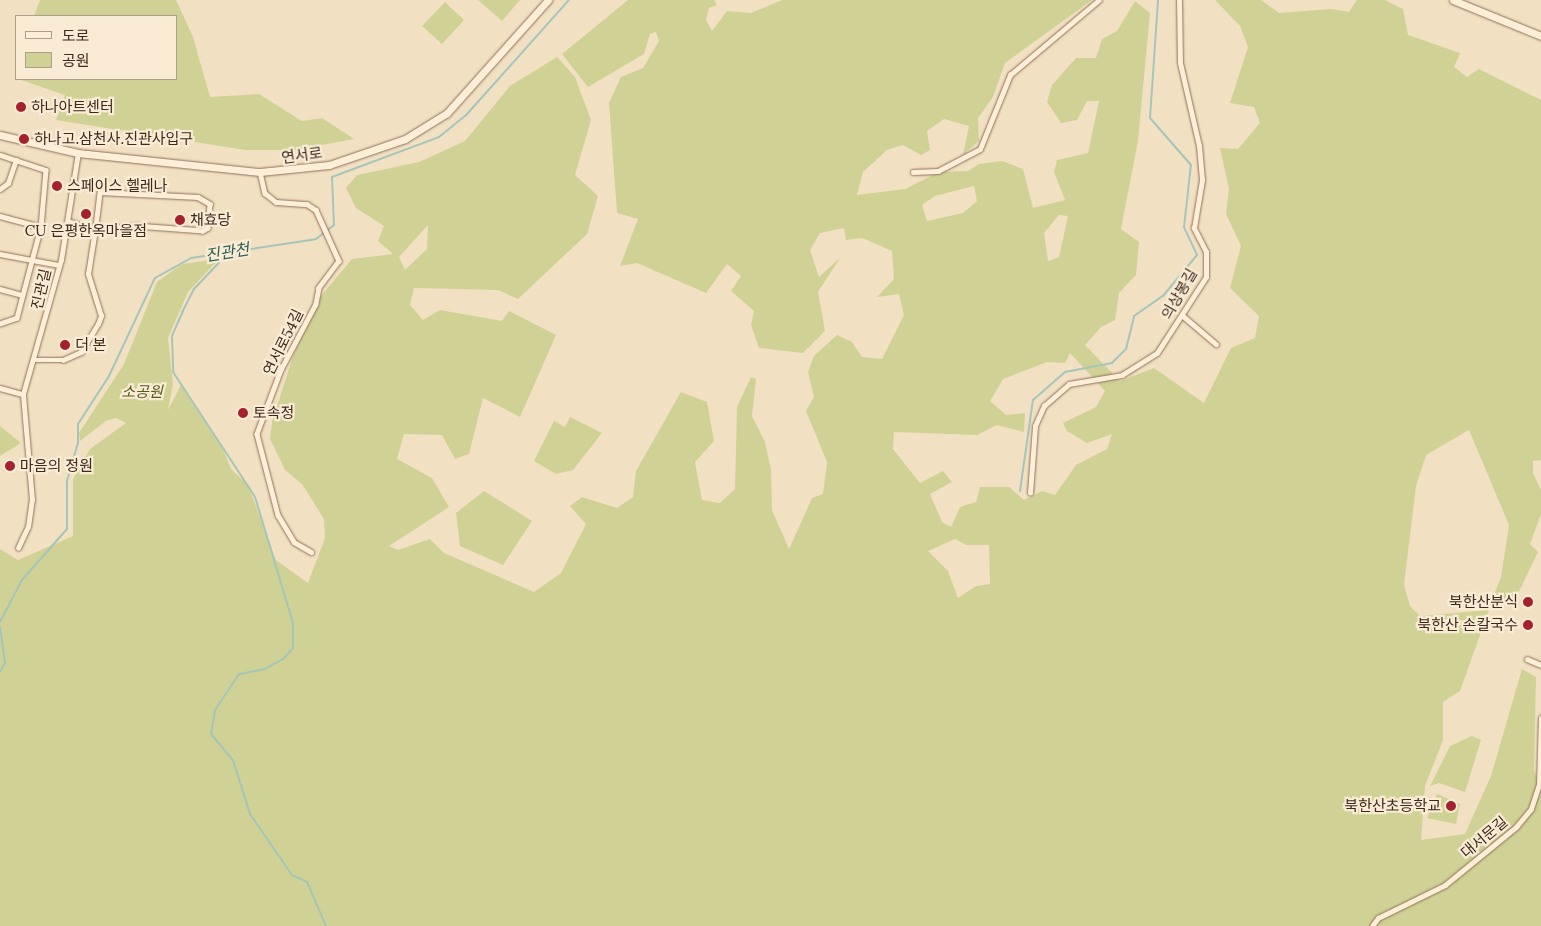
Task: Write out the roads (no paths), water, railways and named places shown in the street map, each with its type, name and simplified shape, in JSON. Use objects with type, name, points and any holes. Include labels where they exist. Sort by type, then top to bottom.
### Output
[{"type":"main road","name":"연서로","points":[[0,135],[78,153],[260,172],[329,165],[371,153],[422,129],[447,113],[548,0]]},
{"type":"main road","points":[[1453,0],[1541,36]]},
{"type":"street","points":[[912,172],[938,171],[980,149],[1010,75],[1099,0]]},
{"type":"street","name":"의상봉길","points":[[1030,494],[1035,426],[1044,406],[1069,384],[1122,375],[1141,365],[1157,353],[1206,277],[1208,263],[1194,228],[1202,180],[1200,146],[1180,63],[1179,0]]},
{"type":"street","name":"진관길","points":[[18,548],[28,528],[32,500],[23,394],[59,265],[68,222],[78,153]]},
{"type":"street","points":[[0,155],[46,170],[41,227],[16,318],[0,324]]},
{"type":"street","points":[[0,188],[8,183],[16,160]]},
{"type":"street","name":"연서로54길","points":[[260,172],[265,193],[276,202],[307,204],[316,210],[339,261],[319,288],[316,304],[281,370],[257,434],[278,515],[294,542],[311,552]]},
{"type":"street","points":[[33,360],[63,360],[81,352],[98,324],[101,316],[88,274],[95,230],[100,192],[198,197],[210,204],[208,228],[203,231],[136,226],[95,230],[68,222]]},
{"type":"street","points":[[0,216],[41,227]]},
{"type":"street","points":[[0,254],[59,265]]},
{"type":"street","points":[[0,289],[22,295]]},
{"type":"street","points":[[1182,315],[1216,344]]},
{"type":"street","points":[[0,388],[23,394]]},
{"type":"street","points":[[1527,659],[1541,665]]},
{"type":"street","name":"대서문길","points":[[1372,926],[1378,918],[1445,885],[1516,827],[1531,809],[1539,785],[1541,718]]},
{"type":"waterway","name":"진관천","points":[[0,622],[22,580],[67,529],[67,481],[78,443],[78,424],[109,376],[155,278],[191,258],[316,239],[334,225],[332,177],[439,137],[467,114],[569,0]]},
{"type":"waterway","points":[[1020,491],[1033,400],[1065,372],[1112,363],[1126,349],[1134,316],[1163,296],[1197,255],[1184,227],[1191,165],[1150,118],[1158,0]]},
{"type":"waterway","points":[[230,251],[194,289],[183,311],[172,336],[173,372],[255,497],[293,623],[293,648],[283,659],[265,669],[239,674],[215,710],[211,734],[233,760],[250,814],[292,875],[307,882],[326,926]]},
{"type":"waterway","name":"진관천","points":[[0,627],[5,663],[0,672]]},
{"type":"place","name":"하나아트센터","points":[[21,107]]},
{"type":"place","name":"하나고.삼천사.진관사입구","points":[[24,139]]},
{"type":"place","name":"스페이스 헬레나","points":[[57,186]]},
{"type":"place","name":"CU 은평한옥마을점","points":[[86,214]]},
{"type":"place","name":"채효당","points":[[180,220]]},
{"type":"place","name":"더 본","points":[[65,345]]},
{"type":"place","name":"토속정","points":[[243,413]]},
{"type":"place","name":"마음의 정원","points":[[10,466]]},
{"type":"place","name":"북한산분식","points":[[1528,602]]},
{"type":"place","name":"북한산 손칼국수","points":[[1528,625]]},
{"type":"place","name":"북한산초등학교","points":[[1451,806]]},
{"type":"park label","name":"소공원","points":[[142,392]]}]
